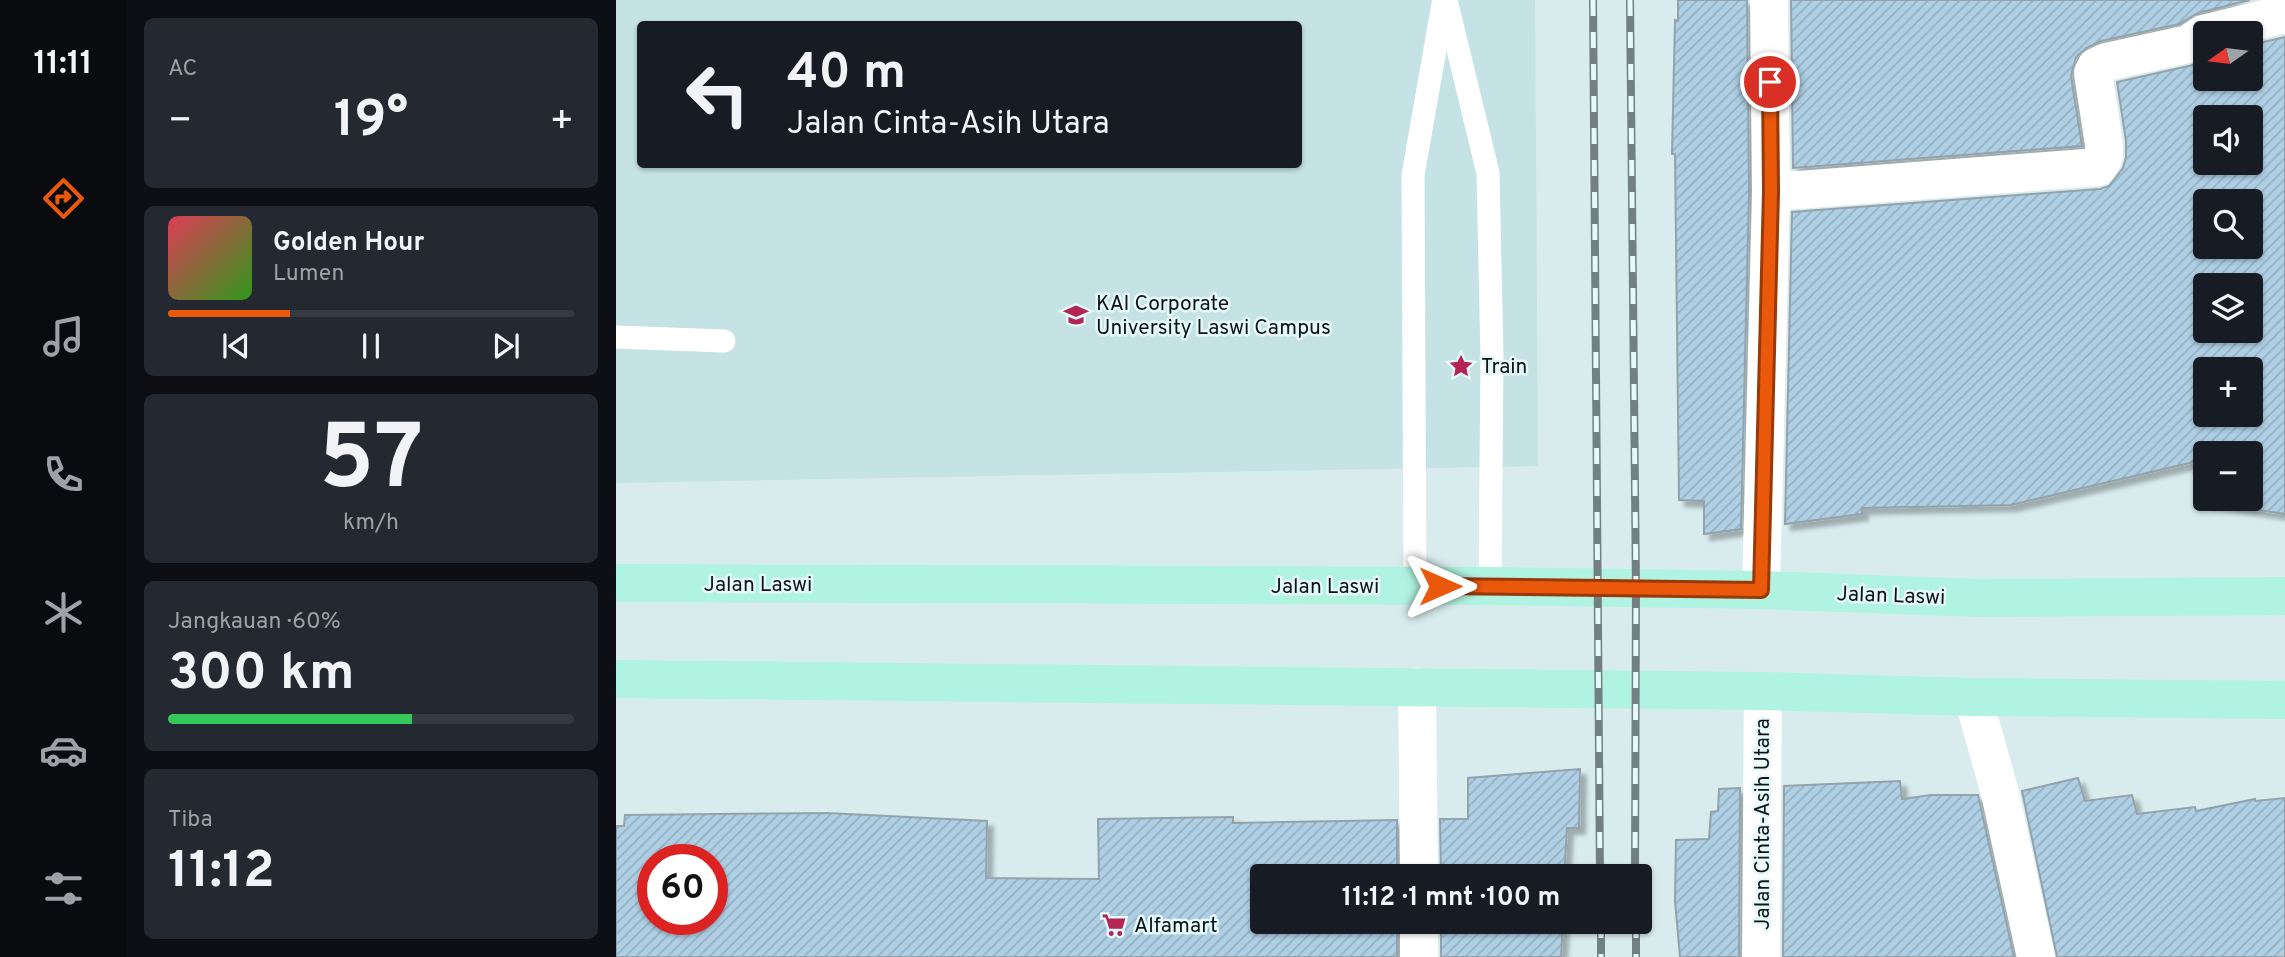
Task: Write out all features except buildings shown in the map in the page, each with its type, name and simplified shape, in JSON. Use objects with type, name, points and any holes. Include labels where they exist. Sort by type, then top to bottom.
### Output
[{"type":"main road","name":"Jalan Laswi","points":[[616,583],[1490,586],[1761,590],[1978,598],[2285,596]]},
{"type":"main road","points":[[616,679],[1763,691],[2285,701]]},
{"type":"street","points":[[1761,590],[1771,192],[1769,0]]},
{"type":"street","points":[[1771,192],[2098,167],[2104,157],[2104,144],[2093,73],[2096,67],[2106,62],[2188,44],[2203,34],[2285,14]]},
{"type":"street","points":[[1418,687],[1419,864]]},
{"type":"street","name":"Jalan Cinta-Asih Utara","points":[[1761,957],[1763,691]]},
{"type":"street","points":[[1973,697],[2000,793],[2036,957]]},
{"type":"street","points":[[1419,934],[1419,957]]},
{"type":"lane","points":[[1415,586],[1413,175],[1445,0]]},
{"type":"lane","points":[[1445,0],[1488,173],[1492,358],[1490,586]]},
{"type":"lane","points":[[616,337],[724,341]]},
{"type":"shaded area","name":"KAI Corporate University Laswi Campus","points":[[616,0],[1535,0],[1538,466],[616,483]]},
{"type":"railway","points":[[1593,0],[1600,864]]},
{"type":"railway","points":[[1630,0],[1636,588],[1635,864]]},
{"type":"railway","points":[[1601,934],[1601,957]]},
{"type":"railway","points":[[1636,934],[1636,957]]},
{"type":"place","name":"KAI Corporate University Laswi Campus","points":[[1076,315]]},
{"type":"place","name":"Train","points":[[1461,366]]},
{"type":"place","name":"Alfamart","points":[[1114,925]]},
{"type":"route","points":[[1440,586],[1761,590],[1771,192],[1770,82]]}]
